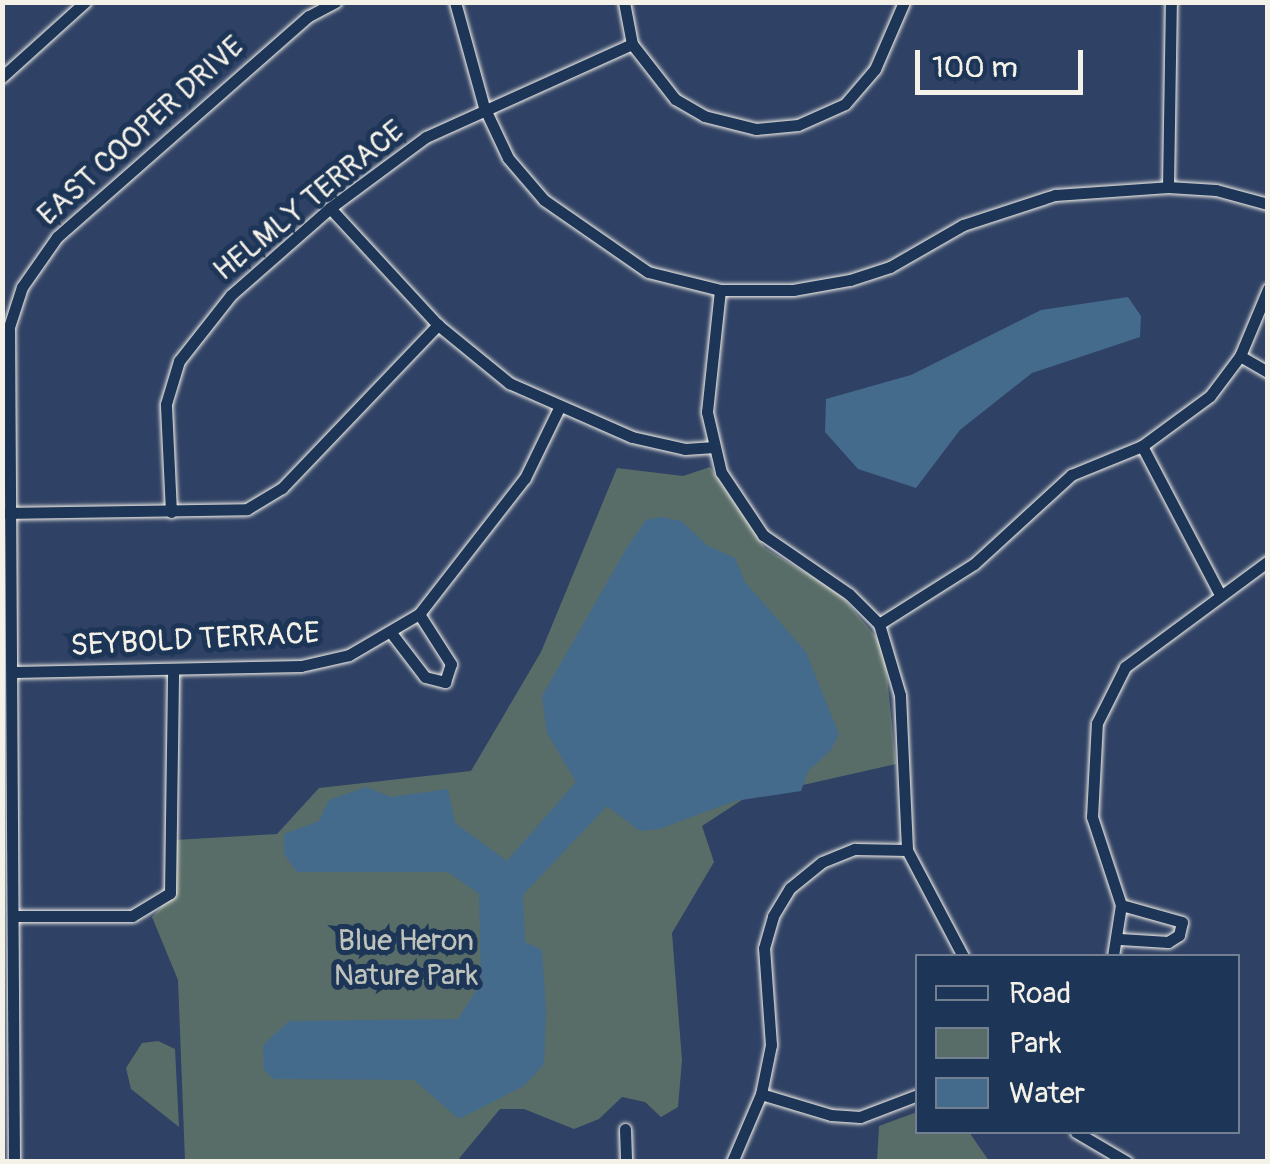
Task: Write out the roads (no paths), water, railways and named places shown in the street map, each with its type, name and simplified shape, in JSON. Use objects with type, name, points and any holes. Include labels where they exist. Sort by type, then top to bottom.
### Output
[{"type":"street","points":[[2,77],[85,2]]},
{"type":"street","name":"EAST COOPER DRIVE","points":[[14,1162],[16,916],[14,672],[7,512],[9,328],[37,262],[294,29],[335,2]]},
{"type":"street","points":[[455,2],[484,108],[508,158],[532,186],[596,240],[648,272],[720,290],[793,290],[850,280],[1002,210],[1111,187],[1216,190],[1268,204]]},
{"type":"street","points":[[624,2],[632,44],[652,76],[704,116],[756,128],[798,125],[845,104],[860,88],[903,3]]},
{"type":"street","points":[[1168,186],[1170,2]]},
{"type":"street","name":"HELMLY TERRACE","points":[[171,512],[166,404],[179,360],[230,295],[330,208],[426,137],[632,44]]},
{"type":"street","points":[[330,208],[438,325],[496,374],[558,410],[632,437],[685,449],[714,447]]},
{"type":"street","points":[[879,624],[974,564],[1070,475],[1142,446],[1210,396],[1240,356],[1268,289]]},
{"type":"street","points":[[720,290],[707,368],[714,447],[741,508],[763,535],[849,594],[879,624],[900,695],[907,850],[962,954]]},
{"type":"street","points":[[7,512],[222,514],[266,500],[438,325]]},
{"type":"street","points":[[1240,356],[1268,372]]},
{"type":"street","name":"SEYBOLD TERRACE","points":[[14,672],[301,666],[349,656],[420,614],[525,478],[558,410]]},
{"type":"street","points":[[1142,446],[1218,592]]},
{"type":"street","points":[[1115,954],[1120,939],[1121,905],[1092,817],[1097,722],[1125,667],[1218,592],[1268,560]]},
{"type":"street","points":[[392,634],[425,677],[445,682],[450,664],[420,614]]},
{"type":"street","points":[[16,916],[132,916],[170,893],[172,671]]},
{"type":"street","points":[[732,1162],[761,1094],[771,1045],[764,948],[773,916],[790,888],[822,862],[855,849],[907,850]]},
{"type":"street","points":[[1120,939],[1168,942],[1179,935],[1182,922],[1121,905]]},
{"type":"street","points":[[761,1094],[831,1116],[860,1117],[915,1097]]},
{"type":"street","points":[[625,1130],[626,1162]]},
{"type":"street","points":[[1079,1134],[1127,1162]]},
{"type":"water","points":[[1128,297],[1141,316],[1140,337],[1032,373],[960,430],[916,488],[858,469],[825,432],[826,399],[911,375],[1041,310]]},
{"type":"water","points":[[662,517],[681,521],[708,546],[735,558],[745,582],[806,652],[839,734],[831,750],[808,771],[801,791],[735,801],[659,829],[640,831],[607,806],[523,895],[525,942],[542,950],[546,1010],[544,1064],[524,1086],[459,1119],[414,1080],[273,1079],[264,1070],[263,1045],[289,1021],[458,1019],[481,983],[479,894],[448,872],[297,872],[284,854],[284,834],[319,821],[329,800],[366,787],[391,797],[448,789],[455,823],[507,861],[576,782],[547,733],[542,696],[626,549],[646,520]]},
{"type":"park label","name":"Blue Heron Nature Park","points":[[406,958]]}]
